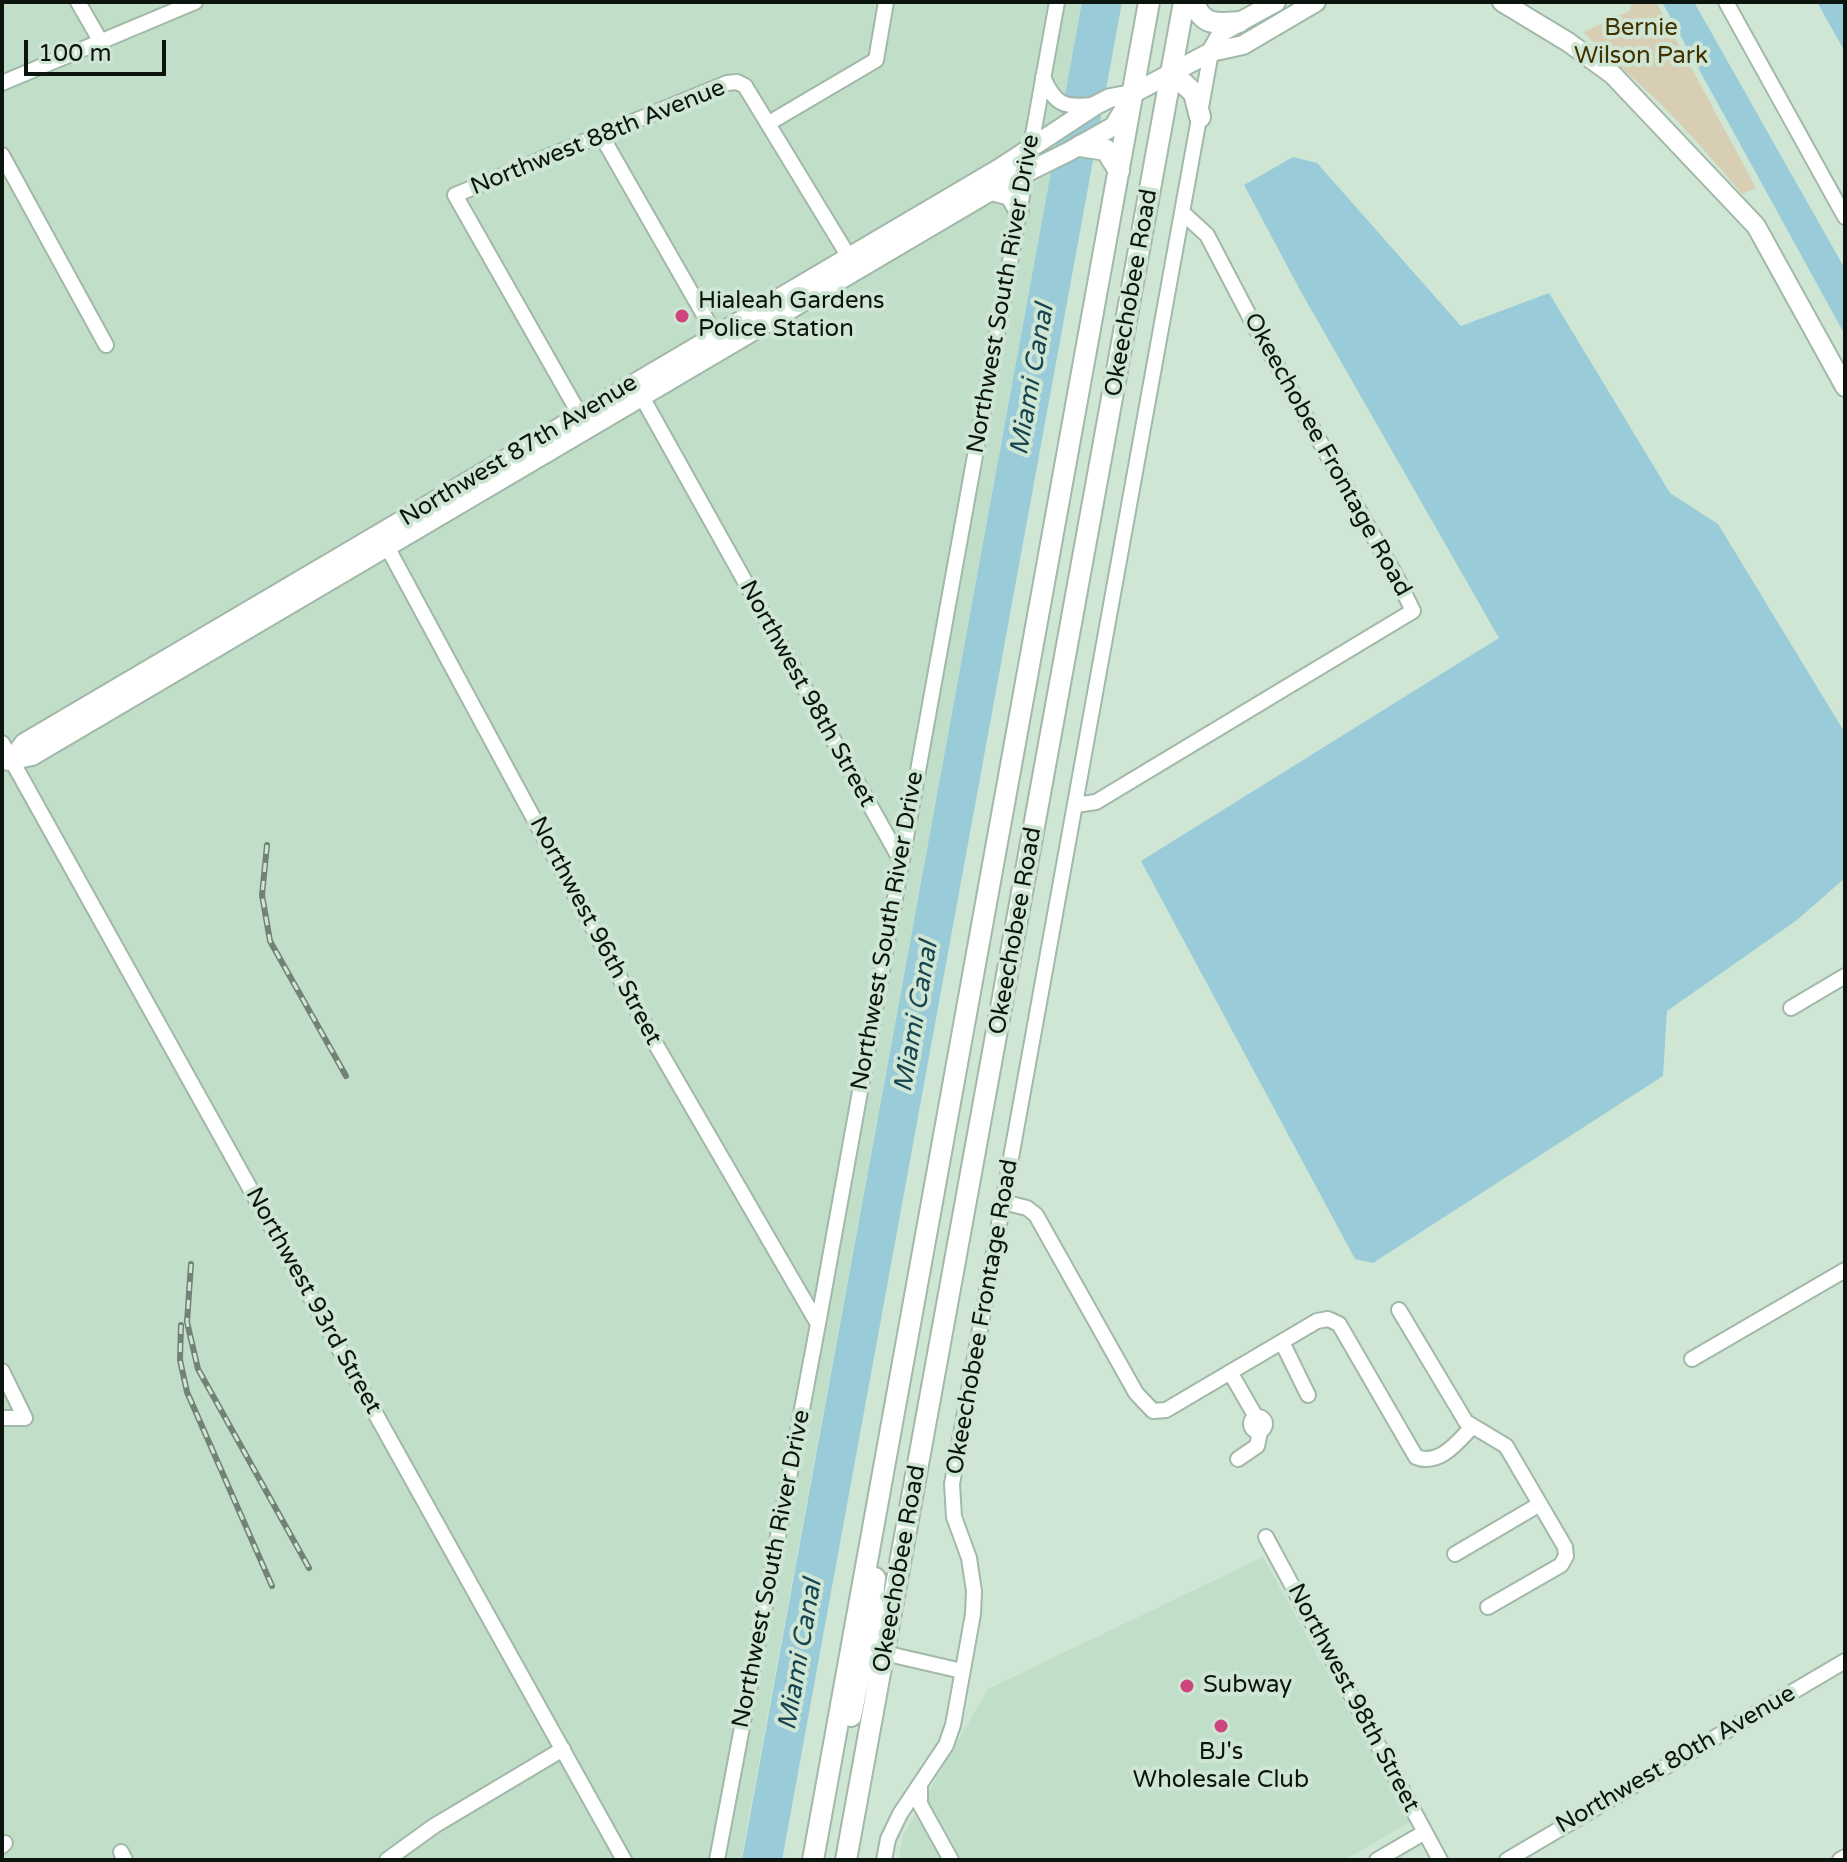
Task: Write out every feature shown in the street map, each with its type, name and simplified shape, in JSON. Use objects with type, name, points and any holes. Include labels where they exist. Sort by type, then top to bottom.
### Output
[{"type":"highway","name":"Okeechobee Road","points":[[814,1860],[1149,2]]},
{"type":"highway","name":"Okeechobee Road","points":[[846,1860],[1184,2]]},
{"type":"highway","points":[[1194,2],[1200,16],[1210,23],[1239,22]]},
{"type":"highway","points":[[1172,73],[1194,93],[1200,117]]},
{"type":"highway","points":[[1093,143],[1110,154],[1119,171]]},
{"type":"highway","points":[[814,1860],[859,1681],[870,1624],[890,1439]]},
{"type":"highway","points":[[859,1681],[868,1664],[884,1653],[871,1637],[870,1624]]},
{"type":"main road","points":[[1211,52],[1223,31],[1276,2]]},
{"type":"main road","points":[[1103,101],[1132,94],[1211,52],[1243,45],[1296,9],[1316,2]]},
{"type":"main road","points":[[1502,2],[1568,42],[1613,75],[1756,226],[1845,387]]},
{"type":"main road","points":[[1093,143],[1114,126],[1132,94]]},
{"type":"main road","name":"Northwest 87th Avenue","points":[[5,756],[383,540],[642,397],[719,342],[849,257],[1031,149],[1103,101]]},
{"type":"main road","name":"Northwest 87th Avenue","points":[[383,540],[580,415],[992,191],[1093,143]]},
{"type":"main road","points":[[992,191],[1010,196],[1019,212]]},
{"type":"street","points":[[78,2],[101,42]]},
{"type":"street","points":[[2,83],[195,2]]},
{"type":"street","points":[[849,257],[769,123],[876,60],[886,2]]},
{"type":"street","name":"Northwest South River Drive","points":[[717,1860],[818,1324],[1057,2]]},
{"type":"street","points":[[1726,2],[1845,217]]},
{"type":"street","name":"Okeechobee Frontage Road","points":[[884,1860],[894,1825],[946,1745],[953,1725],[974,1591],[969,1558],[954,1517],[952,1484],[1211,52]]},
{"type":"street","points":[[1043,77],[1052,95],[1061,104],[1103,101]]},
{"type":"street","name":"Northwest 88th Avenue","points":[[580,415],[455,195],[727,83],[737,82],[745,86],[769,123]]},
{"type":"street","points":[[601,135],[719,342]]},
{"type":"street","points":[[2,155],[106,345]]},
{"type":"street","name":"Okeechobee Frontage Road","points":[[1076,805],[1096,802],[1413,611],[1207,235],[1184,214]]},
{"type":"street","name":"Northwest 98th Street","points":[[642,397],[900,859]]},
{"type":"street","name":"Northwest 96th Street","points":[[383,540],[650,1034],[818,1324]]},
{"type":"street","name":"Northwest 93rd Street","points":[[5,756],[624,1860]]},
{"type":"street","points":[[1791,1008],[1845,976]]},
{"type":"street","points":[[1003,1202],[1025,1207],[1036,1215],[1136,1393],[1153,1411],[1166,1410],[1317,1321],[1334,1319],[1416,1457],[1429,1460],[1442,1455],[1471,1428]]},
{"type":"street","points":[[1692,1359],[1845,1270]]},
{"type":"street","points":[[1399,1310],[1471,1428],[1503,1442],[1563,1542],[1566,1556],[1558,1567],[1488,1607]]},
{"type":"street","points":[[1282,1342],[1308,1395]]},
{"type":"street","points":[[2,1371],[25,1418],[2,1418]]},
{"type":"street","points":[[1230,1372],[1258,1430],[1238,1459]]},
{"type":"street","points":[[1455,1554],[1540,1504]]},
{"type":"street","name":"Northwest 98th Street","points":[[1266,1537],[1440,1860]]},
{"type":"street","points":[[884,1653],[962,1671]]},
{"type":"street","name":"Northwest 80th Avenue","points":[[1507,1860],[1845,1661]]},
{"type":"street","points":[[387,1860],[434,1826],[563,1749]]},
{"type":"street","points":[[920,1783],[920,1804],[951,1860]]},
{"type":"street","points":[[894,1825],[912,1816],[932,1826]]},
{"type":"street","points":[[1377,1860],[1425,1832]]},
{"type":"shaded area","points":[[2,2],[1082,2],[741,1860],[2,1860]]},
{"type":"shaded area","points":[[1263,1557],[1410,1822],[1344,1860],[899,1860],[903,1836],[988,1689]]},
{"type":"green space","name":"Bernie Wilson Park","points":[[1633,2],[1656,2],[1756,188],[1742,194],[1670,113],[1584,32],[1629,11]]},
{"type":"water","name":"Miami Canal","points":[[1082,2],[1122,2],[782,1860],[742,1860]]},
{"type":"water","points":[[1662,2],[1694,2],[1845,269],[1845,335]]},
{"type":"water","points":[[1817,2],[1845,2],[1845,52]]},
{"type":"water","points":[[1293,157],[1317,163],[1461,326],[1549,293],[1670,493],[1718,524],[1845,733],[1845,878],[1797,920],[1667,1011],[1663,1076],[1373,1263],[1355,1259],[1141,861],[1499,638],[1300,290],[1244,185]]},
{"type":"railway","points":[[267,845],[262,895],[270,941],[346,1076]]},
{"type":"railway","points":[[191,1264],[187,1322],[198,1369],[309,1568]]},
{"type":"railway","points":[[181,1325],[180,1360],[187,1392],[272,1586]]},
{"type":"place","name":"Hialeah Gardens Police Station","points":[[682,316]]},
{"type":"place","name":"Subway","points":[[1187,1686]]},
{"type":"place","name":"BJ's Wholesale Club","points":[[1221,1726]]}]
